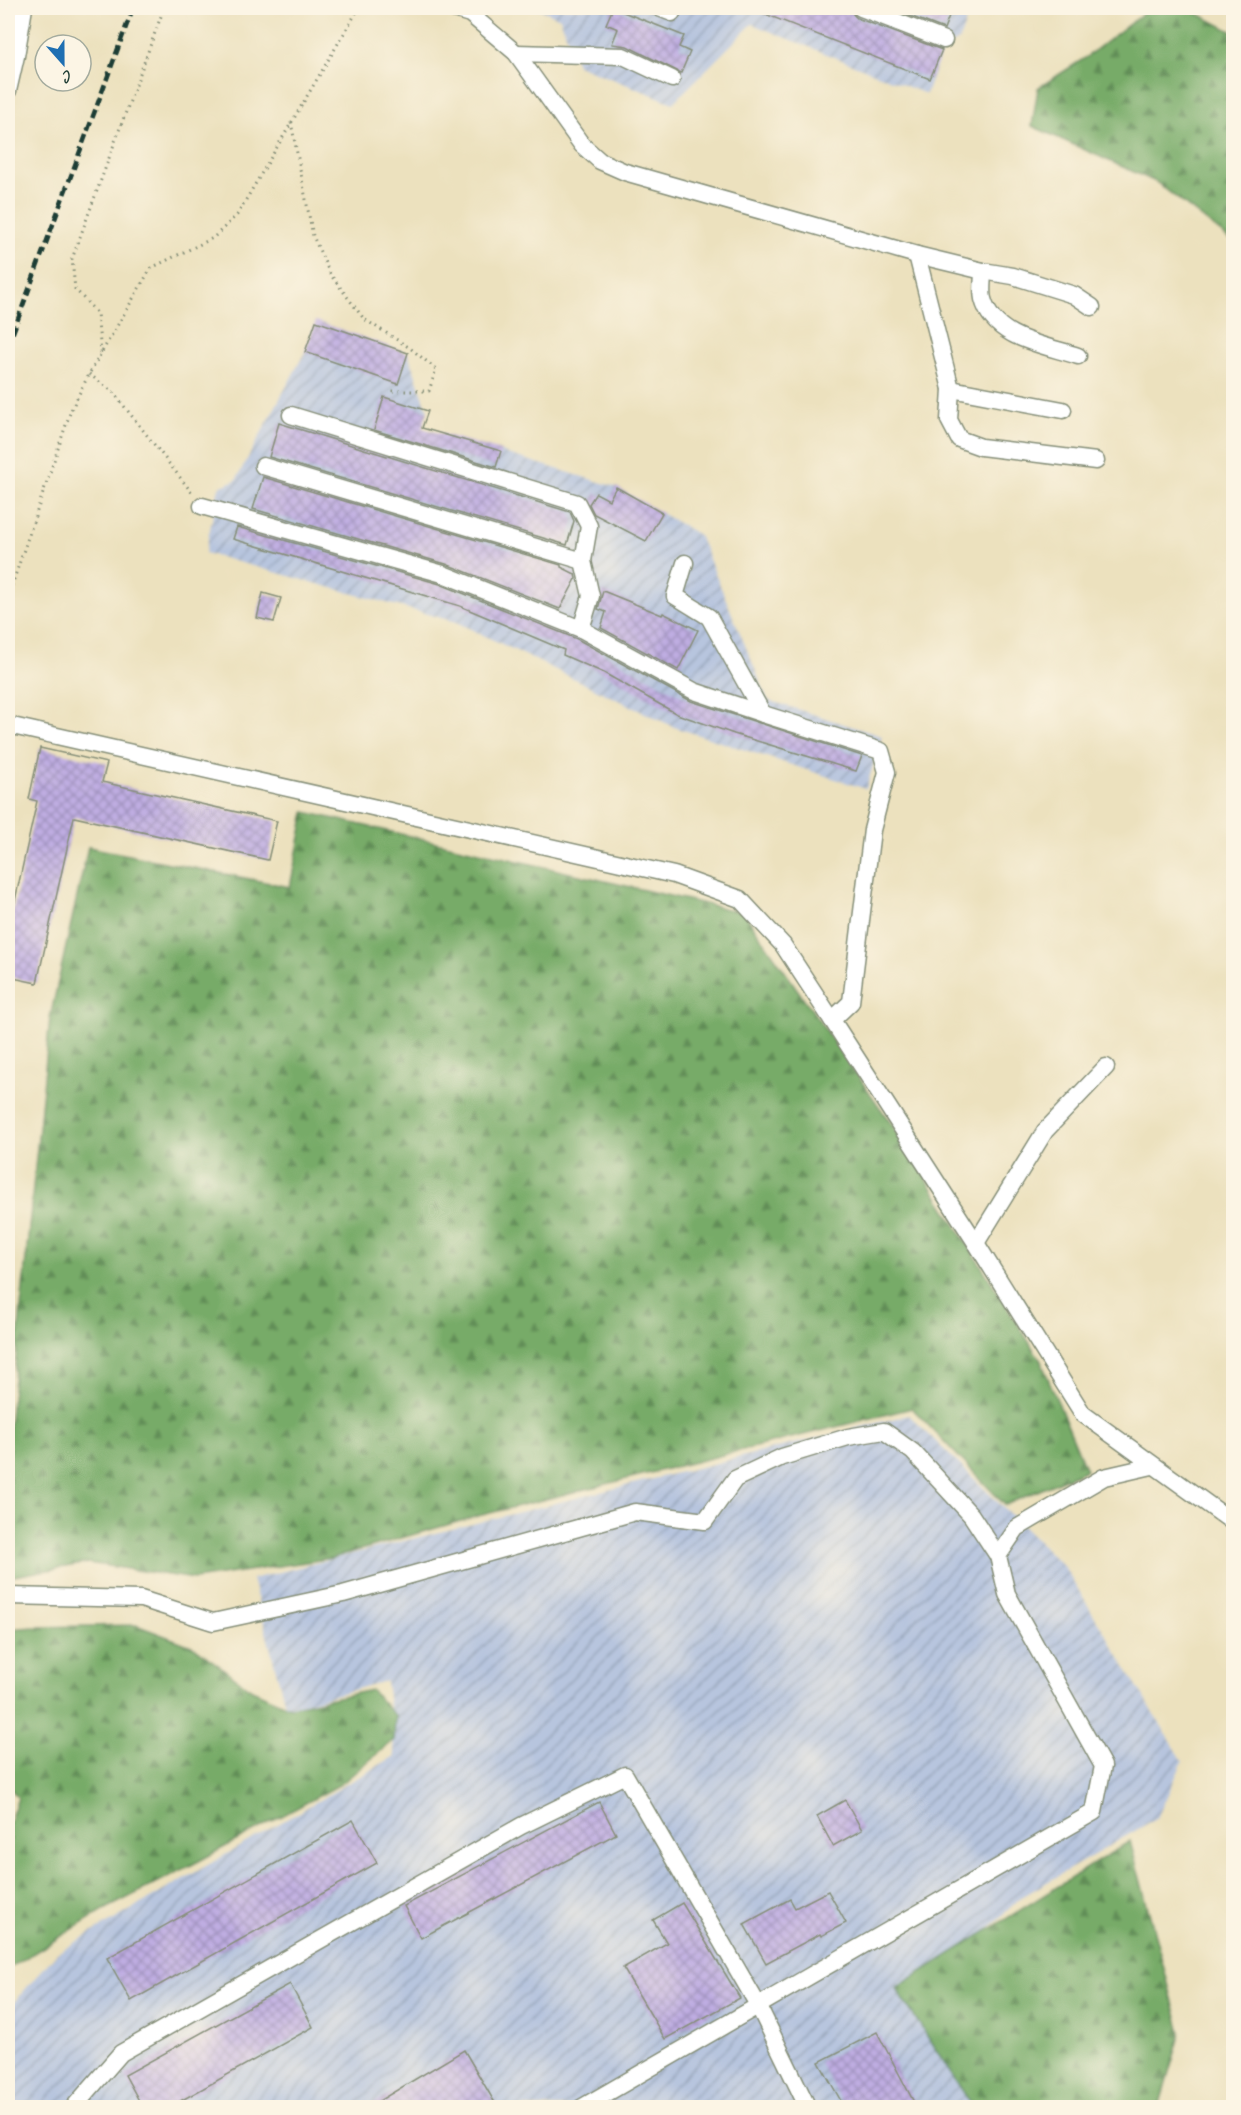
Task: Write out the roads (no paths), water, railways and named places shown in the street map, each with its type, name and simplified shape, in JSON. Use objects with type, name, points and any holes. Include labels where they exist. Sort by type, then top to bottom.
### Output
[{"type":"street","points":[[8,91],[24,8]]},
{"type":"street","points":[[450,8],[470,14],[516,53],[582,145],[600,161],[625,172],[917,255],[1012,276],[1074,295],[1092,307]]},
{"type":"street","points":[[861,8],[944,40]]},
{"type":"street","points":[[516,53],[622,56],[672,79]]},
{"type":"street","points":[[917,255],[951,389],[949,420],[959,439],[981,447],[1096,461]]},
{"type":"street","points":[[983,271],[983,297],[989,315],[1009,333],[1078,356]]},
{"type":"street","points":[[951,389],[1063,410]]},
{"type":"street","points":[[291,415],[577,503],[589,526],[583,561],[591,596],[581,629]]},
{"type":"street","points":[[263,466],[583,561]]},
{"type":"street","points":[[202,506],[443,574],[581,629],[694,691],[881,751],[887,772],[872,830],[851,1002],[832,1020]]},
{"type":"street","points":[[685,563],[675,596],[709,617],[764,714]]},
{"type":"street","points":[[8,725],[674,875],[740,899],[783,945],[976,1243],[1083,1414],[1233,1523]]},
{"type":"street","points":[[976,1243],[1045,1131],[1106,1067]]},
{"type":"street","points":[[8,1596],[141,1599],[213,1622],[343,1594],[635,1512],[705,1521],[735,1479],[782,1457],[848,1437],[884,1431],[913,1452],[963,1507],[998,1556],[1007,1594],[1103,1766],[1094,1812],[581,2108]]},
{"type":"street","points":[[998,1556],[1017,1528],[1036,1516],[1104,1477],[1152,1466]]},
{"type":"street","points":[[73,2108],[121,2053],[521,1826],[625,1775],[758,2005],[808,2108]]},
{"type":"railway","points":[[8,346],[133,8]]}]
